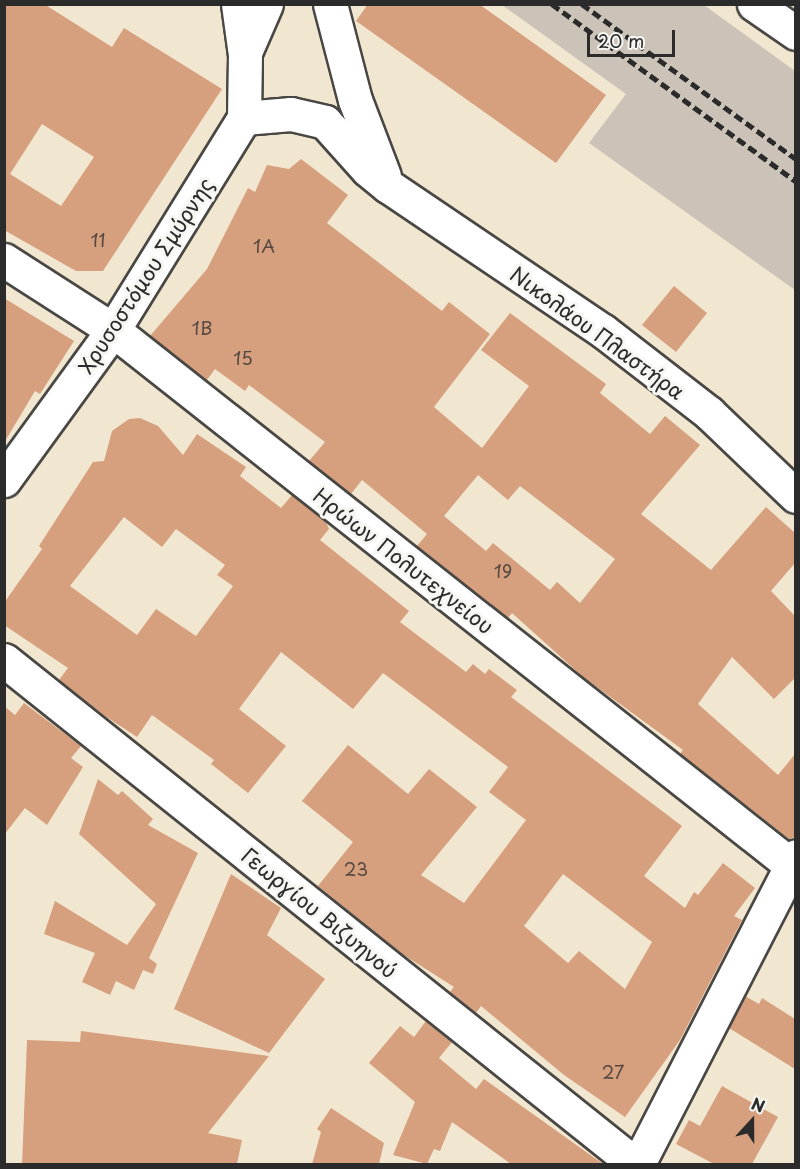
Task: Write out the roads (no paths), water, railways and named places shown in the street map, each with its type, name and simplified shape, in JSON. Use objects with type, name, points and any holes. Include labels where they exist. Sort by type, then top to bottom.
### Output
[{"type":"street","points":[[238,4],[245,55],[244,118]]},
{"type":"street","points":[[245,55],[266,4]]},
{"type":"street","points":[[330,4],[355,100],[388,186]]},
{"type":"street","points":[[754,4],[795,33]]},
{"type":"street","name":"Νικολάου Πλαστήρα","points":[[244,118],[291,114],[325,122],[368,170],[388,186],[603,331],[709,413],[795,496]]},
{"type":"street","name":"Χρυσοστόμου Σμύρνης","points":[[4,480],[113,330],[244,118]]},
{"type":"street","name":"Ηρώων Πολυτεχνείου","points":[[4,260],[113,330],[793,863]]},
{"type":"street","name":"Γεωργίου Βιζυηνού","points":[[4,660],[637,1164]]},
{"type":"street","points":[[637,1164],[793,863]]},
{"type":"railway","points":[[552,4],[796,181]]},
{"type":"railway","points":[[582,4],[796,159]]}]
